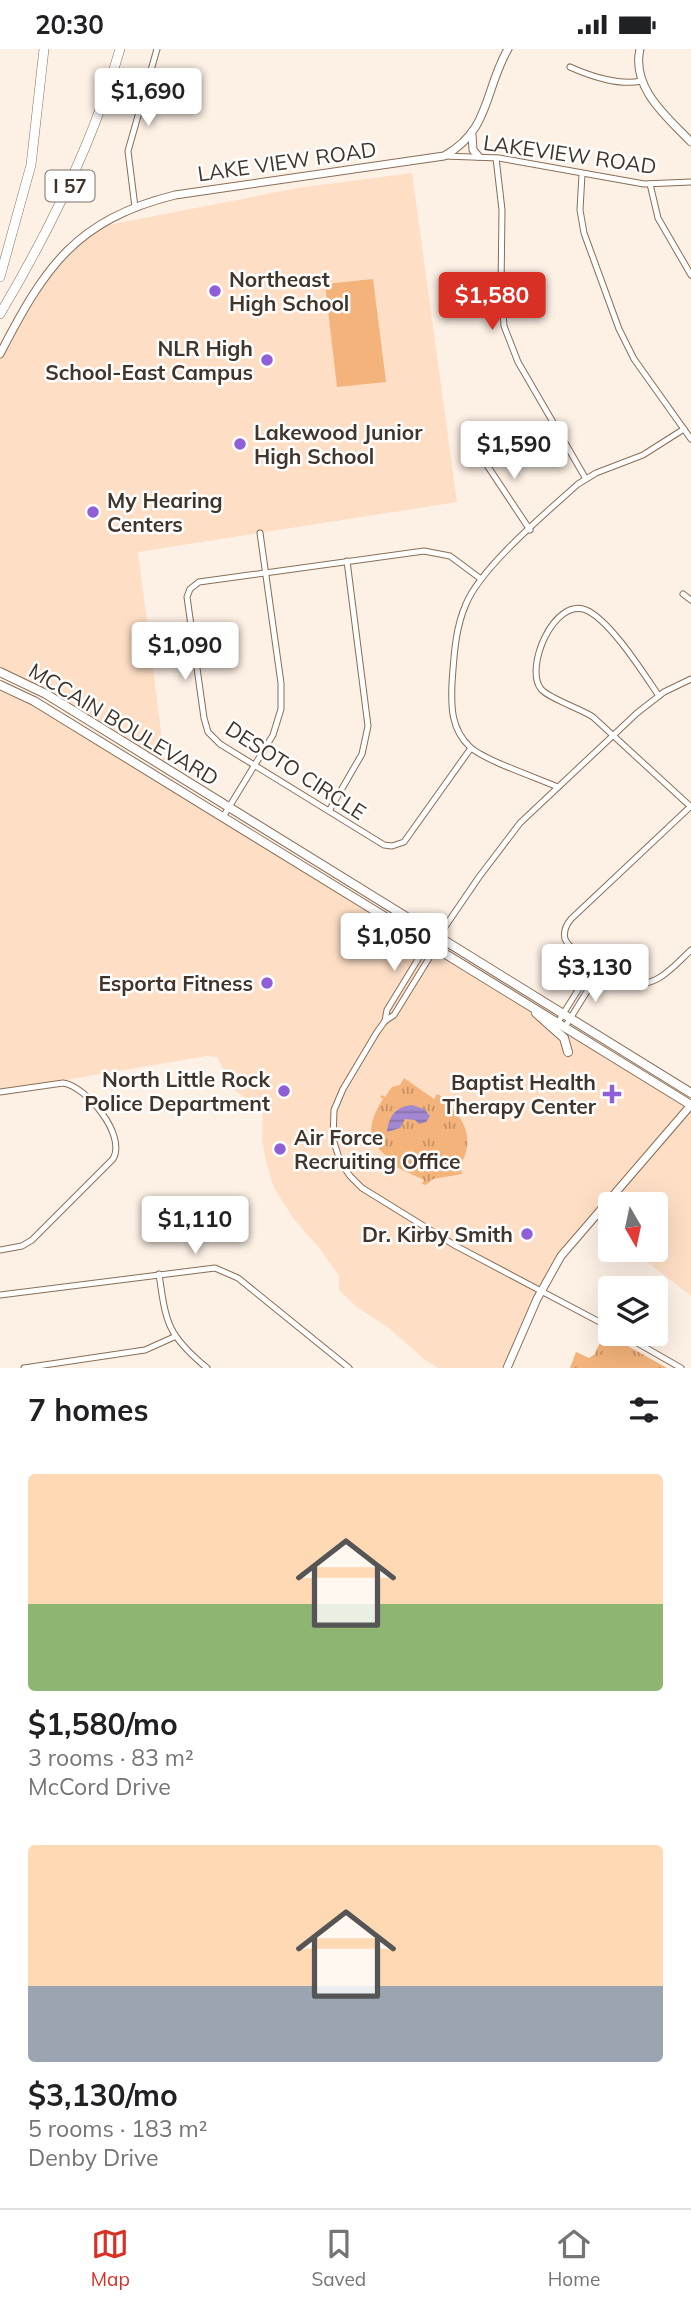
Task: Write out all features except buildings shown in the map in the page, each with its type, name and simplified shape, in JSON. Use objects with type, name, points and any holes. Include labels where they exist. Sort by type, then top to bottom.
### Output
[{"type":"highway","name":"I 57","points":[[0,277],[31,165],[44,49]]},
{"type":"highway","name":"I 57","points":[[0,314],[62,201],[83,156],[99,118],[120,49]]},
{"type":"main road","name":"MCCAIN BOULEVARD","points":[[0,672],[46,694],[691,1093]]},
{"type":"main road","name":"MCCAIN BOULEVARD","points":[[0,685],[34,701],[526,1003]]},
{"type":"main road","points":[[526,1003],[691,1105]]},
{"type":"main road","points":[[526,1003],[564,1038],[568,1052]]},
{"type":"street","points":[[135,207],[128,151],[157,49]]},
{"type":"street","points":[[444,156],[457,149],[472,135],[508,49]]},
{"type":"street","points":[[640,49],[641,81],[656,104],[691,142]]},
{"type":"street","points":[[570,67],[601,77],[627,82],[641,81]]},
{"type":"street","points":[[472,135],[473,150],[478,156]]},
{"type":"street","name":"LAKE VIEW ROAD","points":[[0,354],[34,291],[55,262],[85,233],[135,207],[175,195],[209,189],[444,156]]},
{"type":"street","name":"LAKEVIEW ROAD","points":[[444,156],[496,158],[650,184],[691,182]]},
{"type":"street","points":[[496,158],[502,210],[501,288],[504,326],[518,362],[586,479]]},
{"type":"street","points":[[582,174],[580,210],[584,233],[619,329],[634,359],[691,439]]},
{"type":"street","points":[[650,184],[658,218],[691,275]]},
{"type":"street","points":[[558,787],[471,748],[456,727],[452,714],[452,693],[458,628],[467,602],[481,579],[586,479],[643,455],[684,429]]},
{"type":"street","points":[[475,447],[530,530]]},
{"type":"street","points":[[223,817],[273,735],[282,698],[260,533]]},
{"type":"street","name":"DESOTO CIRCLE","points":[[471,748],[404,842],[384,845],[219,744],[205,727],[187,597],[190,589],[199,582],[430,551],[450,556],[481,579]]},
{"type":"street","points":[[329,811],[362,754],[368,726],[347,561]]},
{"type":"street","points":[[683,594],[691,600]]},
{"type":"street","points":[[659,696],[619,640],[600,620],[584,609],[571,609],[549,629],[536,672],[539,687],[548,695],[593,717],[691,806],[566,925],[564,934],[567,943],[628,983],[648,984],[663,976],[691,950]]},
{"type":"street","points":[[598,1321],[456,1246],[380,1200],[355,1181],[344,1167],[333,1139],[332,1120],[336,1104],[385,1021],[394,1015],[431,955],[432,946],[509,835],[614,734],[659,696],[691,679]]},
{"type":"street","points":[[567,1016],[595,963]]},
{"type":"street","points":[[561,1024],[601,967]]},
{"type":"street","points":[[0,1091],[63,1083],[73,1085],[106,1118],[114,1132],[116,1149],[113,1159],[32,1240],[22,1246],[0,1250]]},
{"type":"street","points":[[507,1368],[541,1290],[566,1249],[691,1105]]},
{"type":"street","points":[[0,1294],[210,1268],[232,1274],[349,1368]]},
{"type":"street","points":[[159,1274],[166,1319],[174,1337],[207,1368]]},
{"type":"street","points":[[24,1368],[145,1350],[174,1337]]},
{"type":"street","points":[[643,1346],[681,1368]]},
{"type":"shaded area","points":[[412,173],[457,502],[138,552],[166,770],[27,683],[0,673],[0,353],[55,262],[93,228],[298,188]]},
{"type":"shaded area","points":[[0,685],[691,1105],[691,1296],[647,1262],[668,1262],[668,1192],[598,1192],[598,1223],[593,1219],[561,1256],[507,1368],[438,1368],[389,1328],[358,1308],[339,1290],[339,1276],[293,1218],[274,1188],[262,1140],[263,1110],[234,1090],[217,1057],[207,1056],[0,1091]]},
{"type":"shaded area","points":[[412,1105],[424,1109],[430,1116],[426,1122],[419,1124],[415,1120],[405,1119],[400,1128],[387,1132],[394,1113]]},
{"type":"green space","points":[[373,279],[386,382],[337,387],[325,284]]},
{"type":"green space","points":[[404,1078],[434,1099],[437,1094],[446,1099],[445,1102],[463,1123],[467,1148],[460,1166],[462,1174],[433,1179],[426,1185],[422,1184],[424,1180],[394,1166],[395,1162],[374,1142],[373,1118],[383,1099],[380,1097],[385,1097],[392,1087],[400,1085]]},
{"type":"green space","points":[[598,1346],[628,1346],[667,1368],[570,1368],[576,1352],[589,1358]]},
{"type":"green space","points":[[611,1352],[631,1354],[650,1365],[648,1368],[578,1368],[589,1358]]},
{"type":"place","name":"Northeast High School","points":[[215,291]]},
{"type":"place","name":"NLR High School-East Campus","points":[[267,360]]},
{"type":"place","name":"Lakewood Junior High School","points":[[240,444]]},
{"type":"place","name":"My Hearing Centers","points":[[93,512]]},
{"type":"place","name":"Esporta Fitness","points":[[267,983]]},
{"type":"place","name":"North Little Rock Police Department","points":[[284,1091]]},
{"type":"place","name":"Baptist Health Therapy Center","points":[[612,1094]]},
{"type":"place","name":"Air Force Recruiting Office","points":[[280,1149]]},
{"type":"place","name":"Dr. Kirby Smith","points":[[527,1234]]}]
